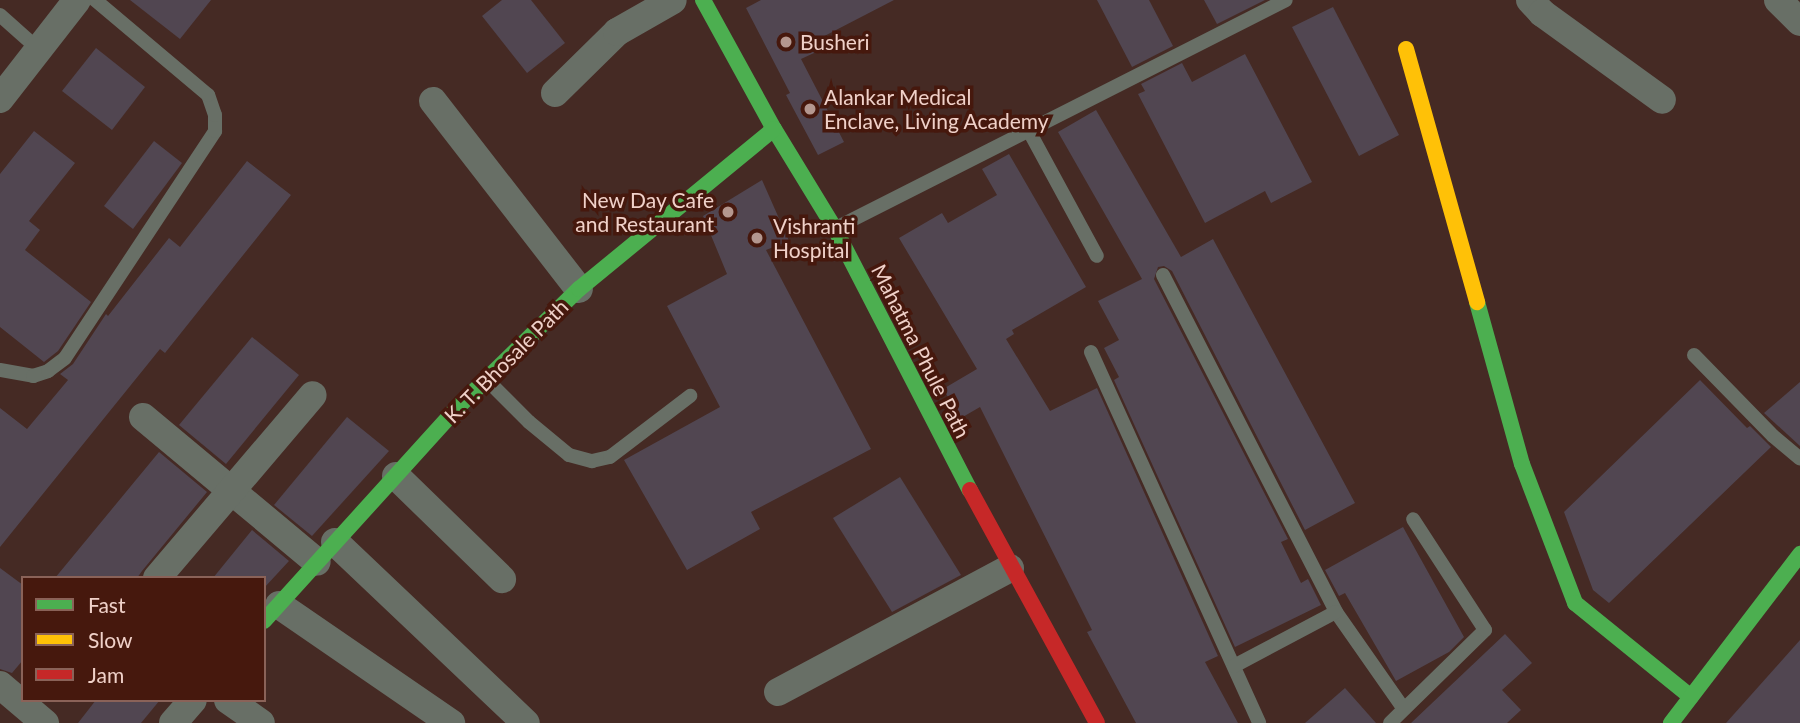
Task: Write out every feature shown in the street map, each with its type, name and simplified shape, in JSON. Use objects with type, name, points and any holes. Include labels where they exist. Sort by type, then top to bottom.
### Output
[{"type":"street","points":[[0,99],[37,48],[77,0]]},
{"type":"street","points":[[555,93],[617,32],[673,0]]},
{"type":"street","name":"Mahatma Phule Path","points":[[703,0],[774,129],[835,229],[1010,568],[1097,723]]},
{"type":"street","points":[[1530,0],[1542,13],[1662,100]]},
{"type":"street","points":[[1778,0],[1800,22]]},
{"type":"street","points":[[1406,49],[1522,464],[1575,603],[1691,697]]},
{"type":"street","points":[[433,101],[579,289]]},
{"type":"street","name":"K. T. Bhosale Path","points":[[271,613],[486,379],[579,289],[774,129]]},
{"type":"street","points":[[159,576],[313,395]]},
{"type":"street","points":[[143,417],[232,489],[326,552],[526,723]]},
{"type":"street","points":[[396,475],[502,579]]},
{"type":"street","points":[[778,692],[1010,568]]},
{"type":"street","points":[[1679,720],[1691,697],[1795,572]]},
{"type":"street","points":[[271,613],[451,723]]},
{"type":"street","points":[[0,685],[35,720]]},
{"type":"street","points":[[173,723],[191,702]]},
{"type":"street","points":[[231,702],[261,723]]},
{"type":"lane","points":[[0,370],[33,376],[48,371],[65,358],[215,131],[215,115],[208,95],[95,0]]},
{"type":"lane","points":[[835,229],[1286,0]]},
{"type":"lane","points":[[0,15],[37,48]]},
{"type":"lane","points":[[1029,131],[1097,256]]},
{"type":"lane","points":[[1163,275],[1336,612],[1404,709]]},
{"type":"lane","points":[[1091,352],[1259,723]]},
{"type":"lane","points":[[1694,355],[1773,436],[1800,459]]},
{"type":"lane","points":[[486,379],[529,422],[569,455],[592,461],[610,457],[690,396]]},
{"type":"lane","points":[[1390,723],[1485,630],[1413,519]]},
{"type":"lane","points":[[1234,666],[1336,612]]},
{"type":"building","points":[[130,0],[211,0],[180,39]]},
{"type":"building","points":[[502,0],[531,0],[565,43],[527,73],[482,16]]},
{"type":"building","points":[[761,0],[894,0],[809,44],[814,53],[801,59],[844,142],[818,155],[786,95],[790,93],[746,8]]},
{"type":"building","points":[[1097,0],[1149,0],[1173,46],[1132,67]]},
{"type":"building","points":[[1204,0],[1265,0],[1217,24]]},
{"type":"building","points":[[1333,7],[1399,135],[1359,156],[1292,27]]},
{"type":"building","points":[[96,48],[145,87],[112,130],[62,91]]},
{"type":"building","points":[[1245,54],[1312,182],[1271,203],[1265,191],[1205,223],[1138,94],[1145,91],[1141,84],[1182,63],[1192,82]]},
{"type":"building","points":[[1096,110],[1181,257],[1213,239],[1355,503],[1305,530],[1172,271],[1164,266],[1158,267],[1154,279],[1288,539],[1281,542],[1301,583],[1308,579],[1321,605],[1235,647],[1114,380],[1119,377],[1104,348],[1119,340],[1098,301],[1142,279],[1058,132]]},
{"type":"building","points":[[34,131],[75,163],[29,221],[40,230],[25,250],[91,302],[58,351],[44,362],[0,327],[0,174]]},
{"type":"building","points":[[154,141],[182,163],[133,229],[104,206]]},
{"type":"building","points":[[1009,154],[1086,287],[1012,330],[1014,334],[1006,339],[1050,411],[1097,388],[1218,656],[1205,662],[1238,723],[1136,723],[1087,632],[1092,630],[980,407],[961,418],[943,389],[977,369],[899,238],[942,213],[948,223],[997,195],[982,169]]},
{"type":"building","points":[[247,161],[291,195],[165,353],[160,349],[0,547],[0,408],[27,429],[68,380],[60,374],[73,364],[106,314],[108,316],[169,238],[180,247]]},
{"type":"building","points":[[762,180],[789,241],[766,250],[871,449],[751,512],[760,529],[687,570],[624,460],[720,407],[667,306],[727,274],[703,216]]},
{"type":"building","points":[[252,337],[299,375],[226,464],[179,425]]},
{"type":"building","points":[[1700,380],[1747,428],[1750,426],[1771,447],[1609,603],[1593,590],[1564,512]]},
{"type":"building","points":[[1800,382],[1800,446],[1764,413]]},
{"type":"building","points":[[347,417],[389,451],[312,536],[274,505]]},
{"type":"building","points":[[159,452],[207,492],[138,576],[57,576]]},
{"type":"building","points":[[900,477],[961,575],[892,612],[833,518]]},
{"type":"building","points":[[1403,527],[1464,637],[1449,652],[1396,681],[1345,593],[1339,596],[1325,570]]},
{"type":"building","points":[[252,530],[289,561],[266,586],[266,576],[215,576]]},
{"type":"building","points":[[0,568],[21,584],[21,662],[12,673],[0,669]]},
{"type":"building","points":[[1505,634],[1532,663],[1502,690],[1521,710],[1507,723],[1411,723]]},
{"type":"building","points":[[1800,640],[1800,723],[1726,723]]},
{"type":"building","points":[[1345,688],[1376,723],[1305,723]]},
{"type":"building","points":[[94,702],[158,702],[141,723],[78,723]]},
{"type":"traffic: fast","points":[[703,0],[774,129],[835,229],[970,490]]},
{"type":"traffic: fast","points":[[266,619],[461,404],[579,289],[774,129]]},
{"type":"traffic: fast","points":[[1477,302],[1522,464],[1575,603],[1691,697]]},
{"type":"traffic: fast","points":[[1671,723],[1800,554]]},
{"type":"traffic: slow","points":[[1406,49],[1477,302]]},
{"type":"traffic: jam","points":[[970,490],[1097,723]]},
{"type":"place","name":"Busheri","points":[[786,42]]},
{"type":"place","name":"Alankar Medical Enclave, Living Academy","points":[[810,109]]},
{"type":"place","name":"New Day Cafe and Restaurant","points":[[728,212]]},
{"type":"place","name":"Vishranti Hospital","points":[[757,238]]}]
